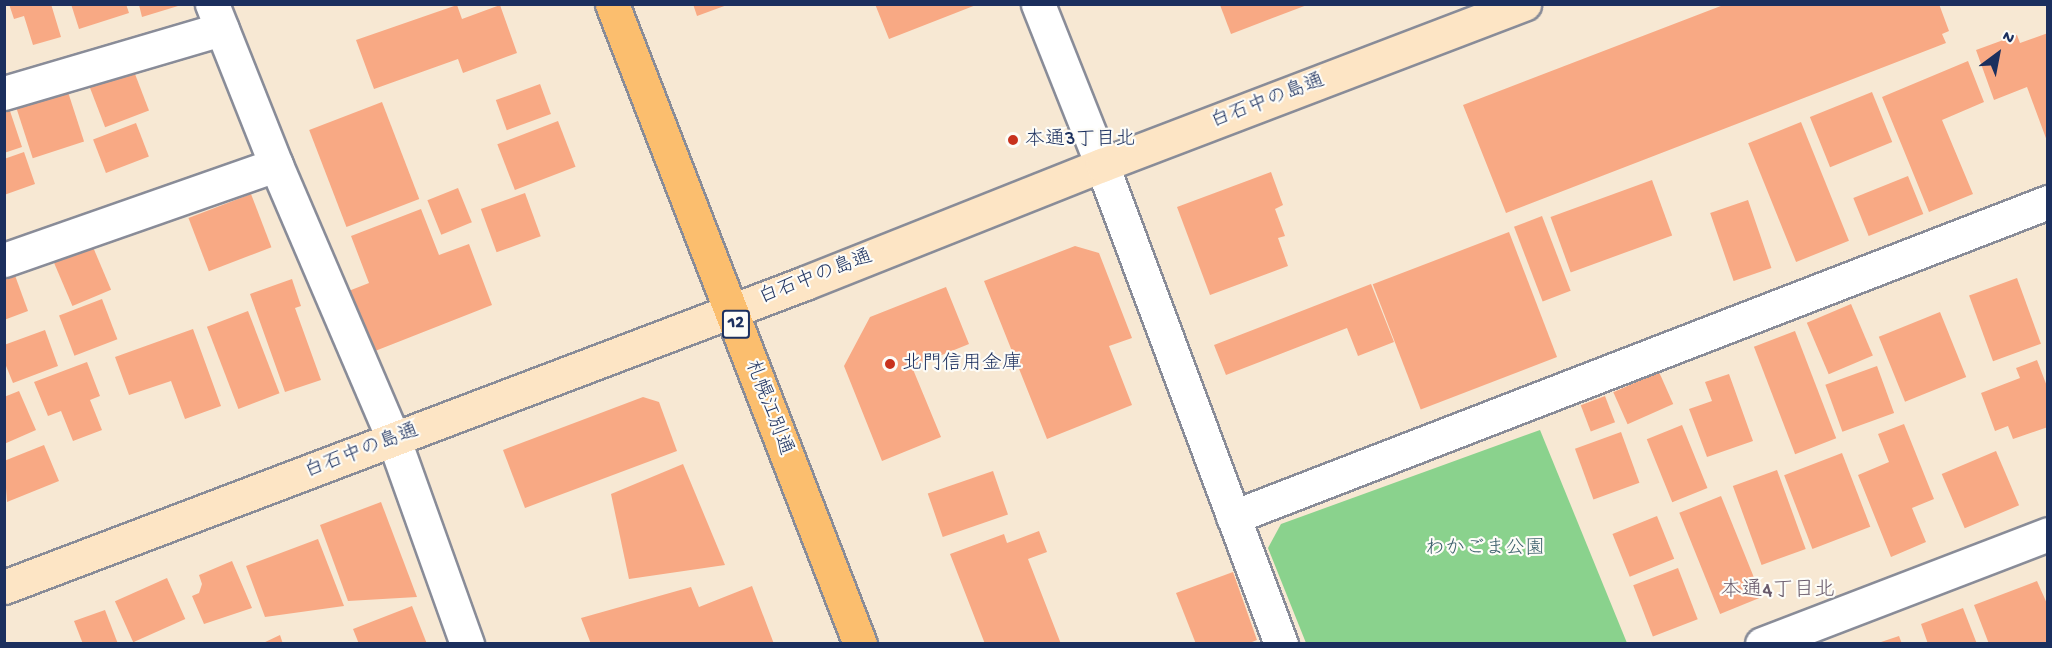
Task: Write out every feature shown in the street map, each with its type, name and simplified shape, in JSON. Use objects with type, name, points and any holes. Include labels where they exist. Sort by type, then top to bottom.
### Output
[{"type":"highway","name":"札幌江別通","points":[[612,4],[860,644]]},
{"type":"street","points":[[1038,4],[1102,165],[1281,644]]},
{"type":"street","name":"白石中の島通","points":[[4,587],[731,311],[1102,165],[1524,4]]},
{"type":"street","points":[[4,93],[217,17],[276,165],[394,440],[467,644]]},
{"type":"street","points":[[4,260],[276,165]]},
{"type":"street","points":[[1233,517],[2048,202]]},
{"type":"street","points":[[1762,644],[2048,534]]},
{"type":"green space","name":"わかごま公園","points":[[1540,430],[1627,643],[1306,643],[1268,548],[1281,524]]},
{"type":"building","points":[[9,4],[51,4],[61,37],[33,45],[24,16],[14,19]]},
{"type":"building","points":[[71,4],[126,4],[129,13],[79,29]]},
{"type":"building","points":[[693,4],[727,4],[727,5],[697,16]]},
{"type":"building","points":[[875,4],[976,4],[976,5],[889,39]]},
{"type":"building","points":[[1726,4],[1939,4],[1949,31],[1942,34],[1946,43],[1506,213],[1463,105]]},
{"type":"building","points":[[139,5],[178,5],[178,6],[142,17]]},
{"type":"building","points":[[457,5],[462,19],[500,5],[517,53],[463,73],[458,59],[374,89],[356,40]]},
{"type":"building","points":[[1220,5],[1307,5],[1231,34]]},
{"type":"building","points":[[2048,33],[2047,141],[2027,87],[1994,100],[1976,50],[2017,35],[2020,43]]},
{"type":"building","points":[[130,61],[149,110],[105,127],[86,78]]},
{"type":"building","points":[[1968,61],[1984,102],[1942,120],[1973,194],[1929,212],[1882,97]]},
{"type":"building","points":[[540,84],[551,114],[507,130],[496,100]]},
{"type":"building","points":[[68,92],[84,141],[33,158],[17,109]]},
{"type":"building","points":[[1872,92],[1892,142],[1830,167],[1810,117]]},
{"type":"building","points":[[4,97],[22,147],[4,153]]},
{"type":"building","points":[[382,102],[419,199],[346,227],[309,130]]},
{"type":"building","points":[[558,121],[576,167],[515,190],[497,144]]},
{"type":"building","points":[[1801,122],[1849,241],[1796,262],[1748,143]]},
{"type":"building","points":[[136,123],[149,157],[106,173],[93,139]]},
{"type":"building","points":[[24,152],[35,184],[4,195],[4,159]]},
{"type":"building","points":[[1271,172],[1283,205],[1275,209],[1285,236],[1278,238],[1288,266],[1210,295],[1177,207]]},
{"type":"building","points":[[1908,176],[1923,214],[1869,236],[1853,198]]},
{"type":"building","points":[[1652,180],[1672,235],[1571,272],[1551,217]]},
{"type":"building","points":[[458,188],[472,222],[441,235],[427,200]]},
{"type":"building","points":[[525,193],[541,236],[497,252],[481,209]]},
{"type":"building","points":[[251,194],[271,247],[209,271],[188,218]]},
{"type":"building","points":[[1748,200],[1771,268],[1734,281],[1710,213]]},
{"type":"building","points":[[421,209],[439,255],[469,244],[492,305],[370,353],[346,292],[369,283],[351,236]]},
{"type":"building","points":[[1542,216],[1571,291],[1543,301],[1514,227]]},
{"type":"building","points":[[1509,232],[1557,357],[1421,409],[1373,284]]},
{"type":"building","points":[[90,240],[111,290],[72,306],[51,256]]},
{"type":"building","points":[[1075,246],[1099,253],[1132,338],[1109,346],[1132,405],[1047,439],[984,281]]},
{"type":"building","points":[[13,270],[28,311],[4,320],[4,273]]},
{"type":"building","points":[[2017,278],[2041,344],[1993,361],[1969,295]]},
{"type":"building","points":[[292,279],[301,306],[295,308],[321,380],[285,392],[250,294]]},
{"type":"building","points":[[1371,284],[1394,342],[1358,356],[1347,328],[1226,375],[1214,345]]},
{"type":"building","points":[[946,287],[969,344],[912,367],[941,437],[882,461],[844,366],[870,317]]},
{"type":"building","points":[[102,299],[117,339],[74,356],[59,315]]},
{"type":"building","points":[[1851,304],[1873,356],[1829,374],[1807,323]]},
{"type":"building","points":[[248,311],[280,393],[238,409],[207,327]]},
{"type":"building","points":[[1940,312],[1966,377],[1905,402],[1879,337]]},
{"type":"building","points":[[193,329],[221,406],[185,419],[171,381],[129,395],[115,357]]},
{"type":"building","points":[[45,330],[58,366],[13,383],[4,361],[4,345]]},
{"type":"building","points":[[1795,331],[1836,438],[1795,454],[1754,347]]},
{"type":"building","points":[[2037,360],[2048,389],[2048,427],[2013,439],[2008,426],[1995,431],[1981,393],[2020,378],[2016,368]]},
{"type":"building","points":[[87,362],[100,396],[90,400],[102,430],[73,441],[61,411],[48,416],[34,382]]},
{"type":"building","points":[[1877,366],[1894,413],[1842,432],[1825,385]]},
{"type":"building","points":[[1659,372],[1673,404],[1628,424],[1613,392]]},
{"type":"building","points":[[1729,374],[1753,441],[1707,457],[1689,409],[1712,401],[1705,382]]},
{"type":"building","points":[[19,391],[36,430],[4,444],[4,397]]},
{"type":"building","points":[[1605,396],[1615,422],[1591,431],[1581,405]]},
{"type":"building","points":[[643,397],[659,402],[677,451],[525,508],[503,450]]},
{"type":"building","points":[[1904,424],[1934,499],[1912,508],[1926,542],[1891,557],[1858,475],[1889,462],[1878,434]]},
{"type":"building","points":[[1682,425],[1707,488],[1672,502],[1647,439]]},
{"type":"building","points":[[1621,432],[1639,483],[1593,500],[1575,449]]},
{"type":"building","points":[[44,445],[59,481],[7,502],[4,461]]},
{"type":"building","points":[[1996,451],[2019,505],[1965,528],[1942,474]]},
{"type":"building","points":[[1842,453],[1870,527],[1812,549],[1784,475]]},
{"type":"building","points":[[683,464],[725,565],[629,579],[611,494]]},
{"type":"building","points":[[1777,470],[1806,549],[1762,565],[1733,486]]},
{"type":"building","points":[[993,471],[1008,514],[943,537],[928,493]]},
{"type":"building","points":[[1721,496],[1762,597],[1720,614],[1679,513]]},
{"type":"building","points":[[381,502],[417,597],[348,601],[320,525]]},
{"type":"building","points":[[1657,516],[1674,559],[1630,577],[1612,534]]},
{"type":"building","points":[[1039,531],[1047,552],[1028,559],[1061,644],[985,644],[950,554],[1004,534],[1007,543]]},
{"type":"building","points":[[318,539],[344,606],[265,617],[246,566]]},
{"type":"building","points":[[232,561],[252,608],[204,624],[192,596],[199,593],[202,584],[199,575]]},
{"type":"building","points":[[1678,568],[1698,619],[1653,637],[1633,585]]},
{"type":"building","points":[[1233,572],[1257,640],[1247,644],[1196,644],[1176,593]]},
{"type":"building","points":[[167,578],[185,619],[133,642],[115,601]]},
{"type":"building","points":[[2037,581],[2048,606],[2048,644],[1989,644],[1974,605]]},
{"type":"building","points":[[752,586],[774,644],[591,644],[581,618],[691,587],[699,607]]},
{"type":"building","points":[[412,606],[427,644],[359,644],[353,629]]},
{"type":"building","points":[[1963,608],[1977,644],[1928,644],[1921,624]]},
{"type":"building","points":[[105,610],[118,644],[83,644],[74,621]]},
{"type":"building","points":[[280,635],[283,644],[261,644]]},
{"type":"building","points":[[1899,636],[1902,644],[1878,644],[1878,643]]},
{"type":"place","name":"本通3丁目北","points":[[1013,140]]},
{"type":"place","name":"北門信用金庫","points":[[890,364]]},
{"type":"district","name":"本通4丁目北","points":[[1778,592]]}]
